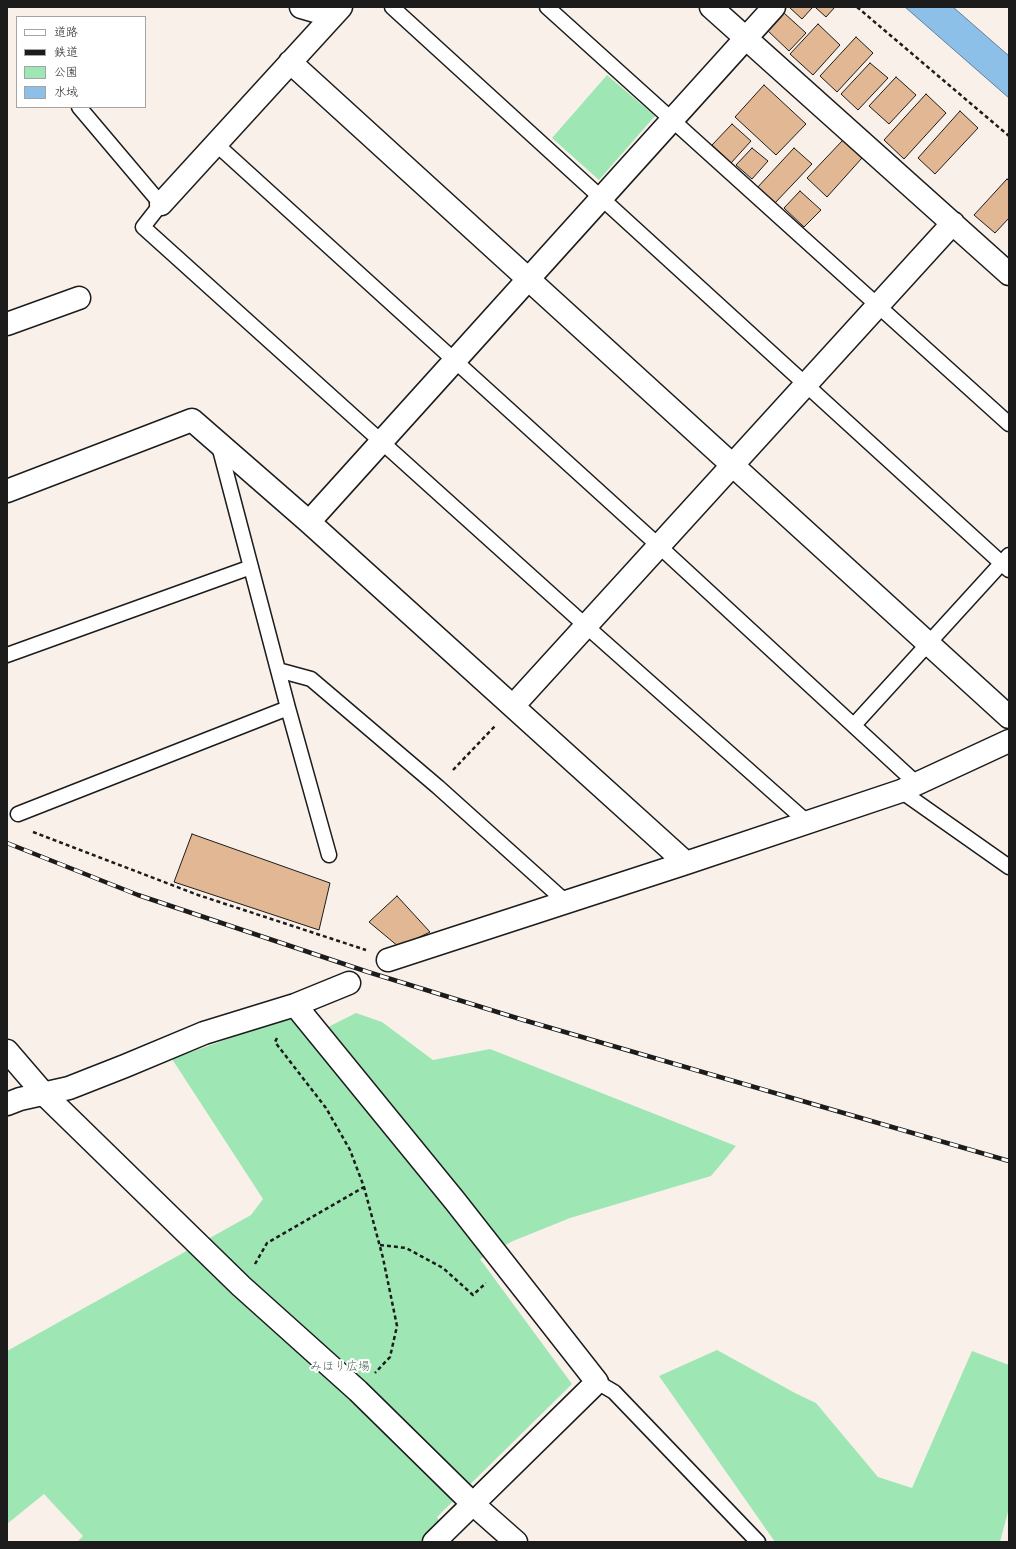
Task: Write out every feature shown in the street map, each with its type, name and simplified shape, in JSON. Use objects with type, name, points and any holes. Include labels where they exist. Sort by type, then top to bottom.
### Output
[{"type":"street","points":[[301,7],[336,12]]},
{"type":"street","points":[[711,7],[1009,274]]},
{"type":"street","points":[[309,522],[774,7]]},
{"type":"street","points":[[162,204],[336,12]]},
{"type":"street","points":[[290,62],[1009,717]]},
{"type":"street","points":[[513,706],[953,223]]},
{"type":"street","points":[[7,324],[79,298]]},
{"type":"street","points":[[7,491],[192,420],[309,522],[686,863]]},
{"type":"street","points":[[388,960],[566,903],[909,787],[1009,741]]},
{"type":"street","points":[[7,1104],[69,1088],[204,1033],[300,1011],[349,983]]},
{"type":"street","points":[[300,1011],[455,1201],[597,1382],[434,1542]]},
{"type":"street","points":[[7,1051],[44,1094],[241,1286],[358,1391],[474,1504],[516,1542]]},
{"type":"lane","points":[[392,7],[806,385],[1007,563],[928,644],[854,725]]},
{"type":"lane","points":[[548,7],[1009,424]]},
{"type":"lane","points":[[80,108],[162,204],[143,227],[586,626],[807,822]]},
{"type":"lane","points":[[216,144],[854,725],[909,787],[1009,867]]},
{"type":"lane","points":[[217,442],[329,855]]},
{"type":"lane","points":[[7,655],[251,567]]},
{"type":"lane","points":[[278,670],[311,679],[438,787],[566,903]]},
{"type":"lane","points":[[18,814],[288,708]]},
{"type":"lane","points":[[597,1382],[614,1392],[758,1542]]},
{"type":"path","points":[[857,7],[1009,136]]},
{"type":"path","points":[[438,787],[513,706]]},
{"type":"path","points":[[27,830],[198,895],[367,950]]},
{"type":"path","points":[[300,1011],[279,1035],[275,1042],[326,1108],[350,1150],[364,1187],[380,1245],[397,1326],[390,1357],[358,1391]]},
{"type":"path","points":[[241,1286],[267,1242],[364,1187]]},
{"type":"path","points":[[380,1245],[406,1248],[443,1268],[472,1295],[488,1281]]},
{"type":"green space","points":[[607,75],[655,116],[599,180],[552,138]]},
{"type":"green space","name":"みほり広場","points":[[356,1013],[382,1022],[433,1060],[490,1049],[736,1146],[711,1176],[570,1218],[513,1241],[480,1259],[572,1384],[437,1517],[449,1542],[77,1542],[83,1536],[44,1494],[7,1524],[7,1351],[251,1215],[263,1199],[172,1059],[291,1016],[308,1037]]},
{"type":"green space","points":[[717,1350],[816,1403],[878,1477],[912,1488],[972,1351],[1009,1365],[1009,1508],[1000,1542],[775,1542],[659,1376]]},
{"type":"water","points":[[905,7],[953,7],[1009,56],[1009,98]]},
{"type":"building","points":[[789,7],[811,7],[812,8],[802,19]]},
{"type":"building","points":[[815,7],[835,7],[826,17]]},
{"type":"building","points":[[784,13],[806,33],[789,51],[767,30]]},
{"type":"building","points":[[818,24],[840,45],[813,75],[790,54]]},
{"type":"building","points":[[856,37],[873,53],[837,92],[820,76]]},
{"type":"building","points":[[870,63],[888,78],[858,110],[841,94]]},
{"type":"building","points":[[896,77],[916,95],[889,124],[869,106]]},
{"type":"building","points":[[764,85],[806,124],[776,155],[735,117]]},
{"type":"building","points":[[926,94],[946,113],[904,159],[884,140]]},
{"type":"building","points":[[960,111],[978,128],[935,174],[918,158]]},
{"type":"building","points":[[732,124],[751,141],[731,163],[712,145]]},
{"type":"building","points":[[843,140],[862,158],[827,197],[807,178]]},
{"type":"building","points":[[752,148],[768,161],[752,179],[736,165]]},
{"type":"building","points":[[794,148],[812,164],[774,204],[756,189]]},
{"type":"building","points":[[1007,179],[1009,181],[1009,218],[995,233],[974,215]]},
{"type":"building","points":[[800,191],[821,210],[804,227],[784,208]]},
{"type":"building","points":[[192,834],[330,883],[319,930],[174,882]]},
{"type":"building","points":[[397,896],[430,932],[399,947],[369,922]]},
{"type":"railway","points":[[7,843],[138,895],[368,972],[520,1019],[1009,1161]]}]
